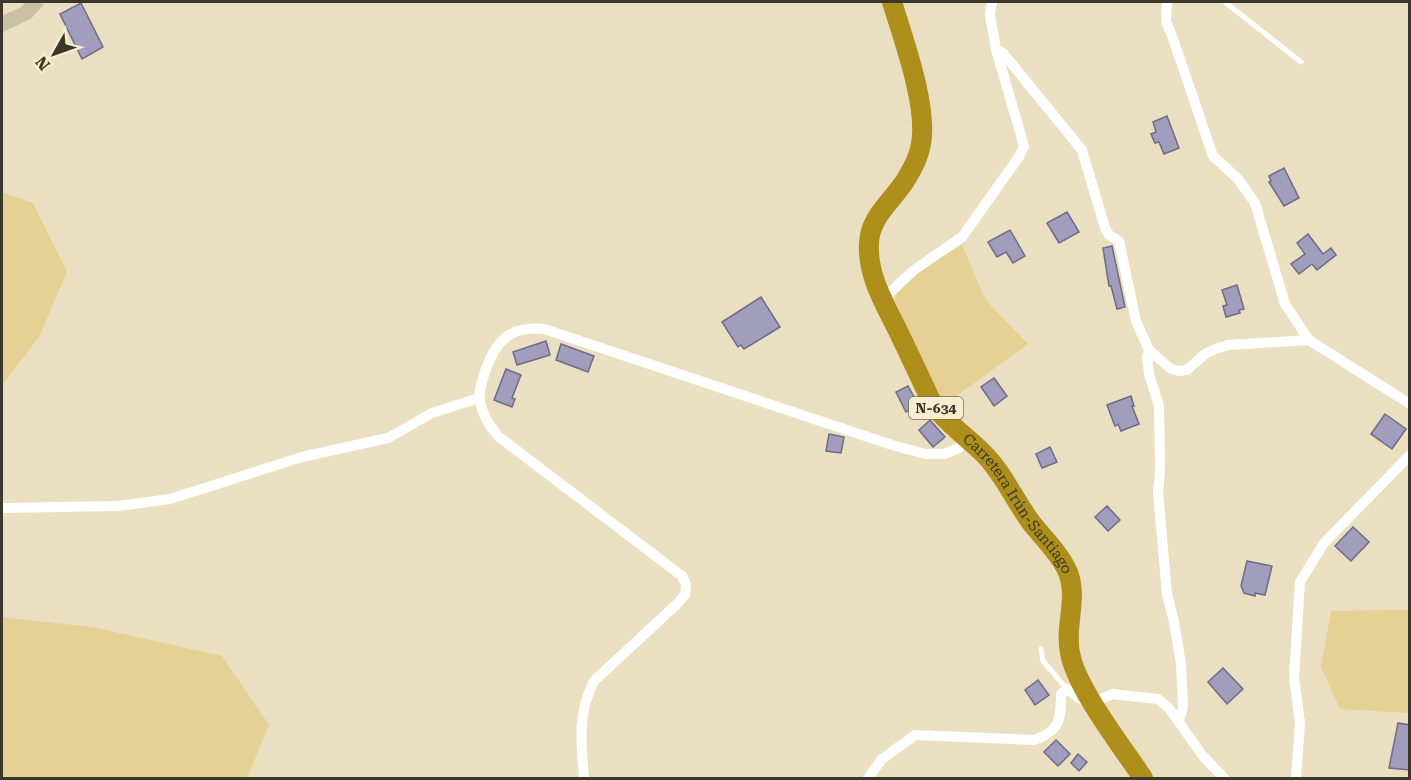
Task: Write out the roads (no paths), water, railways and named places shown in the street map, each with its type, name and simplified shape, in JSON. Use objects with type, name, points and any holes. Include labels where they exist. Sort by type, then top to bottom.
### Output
[{"type":"highway","name":"Carretera Irún-Santiago","points":[[892,2],[916,87],[922,120],[921,143],[915,163],[904,183],[880,212],[873,226],[869,240],[869,259],[875,282],[932,403],[942,417],[997,468],[1030,521],[1066,567],[1072,589],[1069,653],[1075,671],[1093,703],[1143,778]]},
{"type":"street","points":[[2,24],[26,14],[36,2]]},
{"type":"street","points":[[883,299],[914,270],[962,237],[1019,157],[1024,146],[996,49],[990,15],[992,2]]},
{"type":"street","points":[[1167,2],[1166,22],[1213,156],[1238,179],[1255,203],[1285,304],[1309,340],[1410,404]]},
{"type":"street","points":[[996,49],[1003,53],[1072,134],[1082,150],[1105,228],[1109,235],[1119,241],[1136,321],[1149,350],[1171,369],[1179,371],[1187,370],[1205,354],[1228,345],[1309,340]]},
{"type":"street","points":[[584,778],[582,715],[585,698],[594,681],[685,595],[686,584],[682,576],[499,437],[489,425],[479,398],[480,388],[496,346],[514,332],[529,328],[544,329],[859,436],[926,454],[944,454],[959,448],[964,438]]},
{"type":"street","points":[[1149,350],[1147,357],[1149,374],[1158,406],[1160,471],[1158,492],[1167,594],[1181,664],[1183,707],[1179,721]]},
{"type":"street","points":[[2,508],[118,506],[170,499],[302,457],[388,438],[432,412],[479,398]]},
{"type":"street","points":[[1296,778],[1300,723],[1294,677],[1300,582],[1324,543],[1410,455]]},
{"type":"street","points":[[868,778],[882,759],[915,735],[1034,740],[1047,735],[1056,728],[1061,710],[1061,694],[1067,689],[1079,698],[1093,703],[1112,694],[1158,699],[1169,708],[1202,755],[1224,778]]},
{"type":"lane","points":[[1225,2],[1301,62]]},
{"type":"lane","points":[[1041,649],[1042,661],[1067,689]]}]
